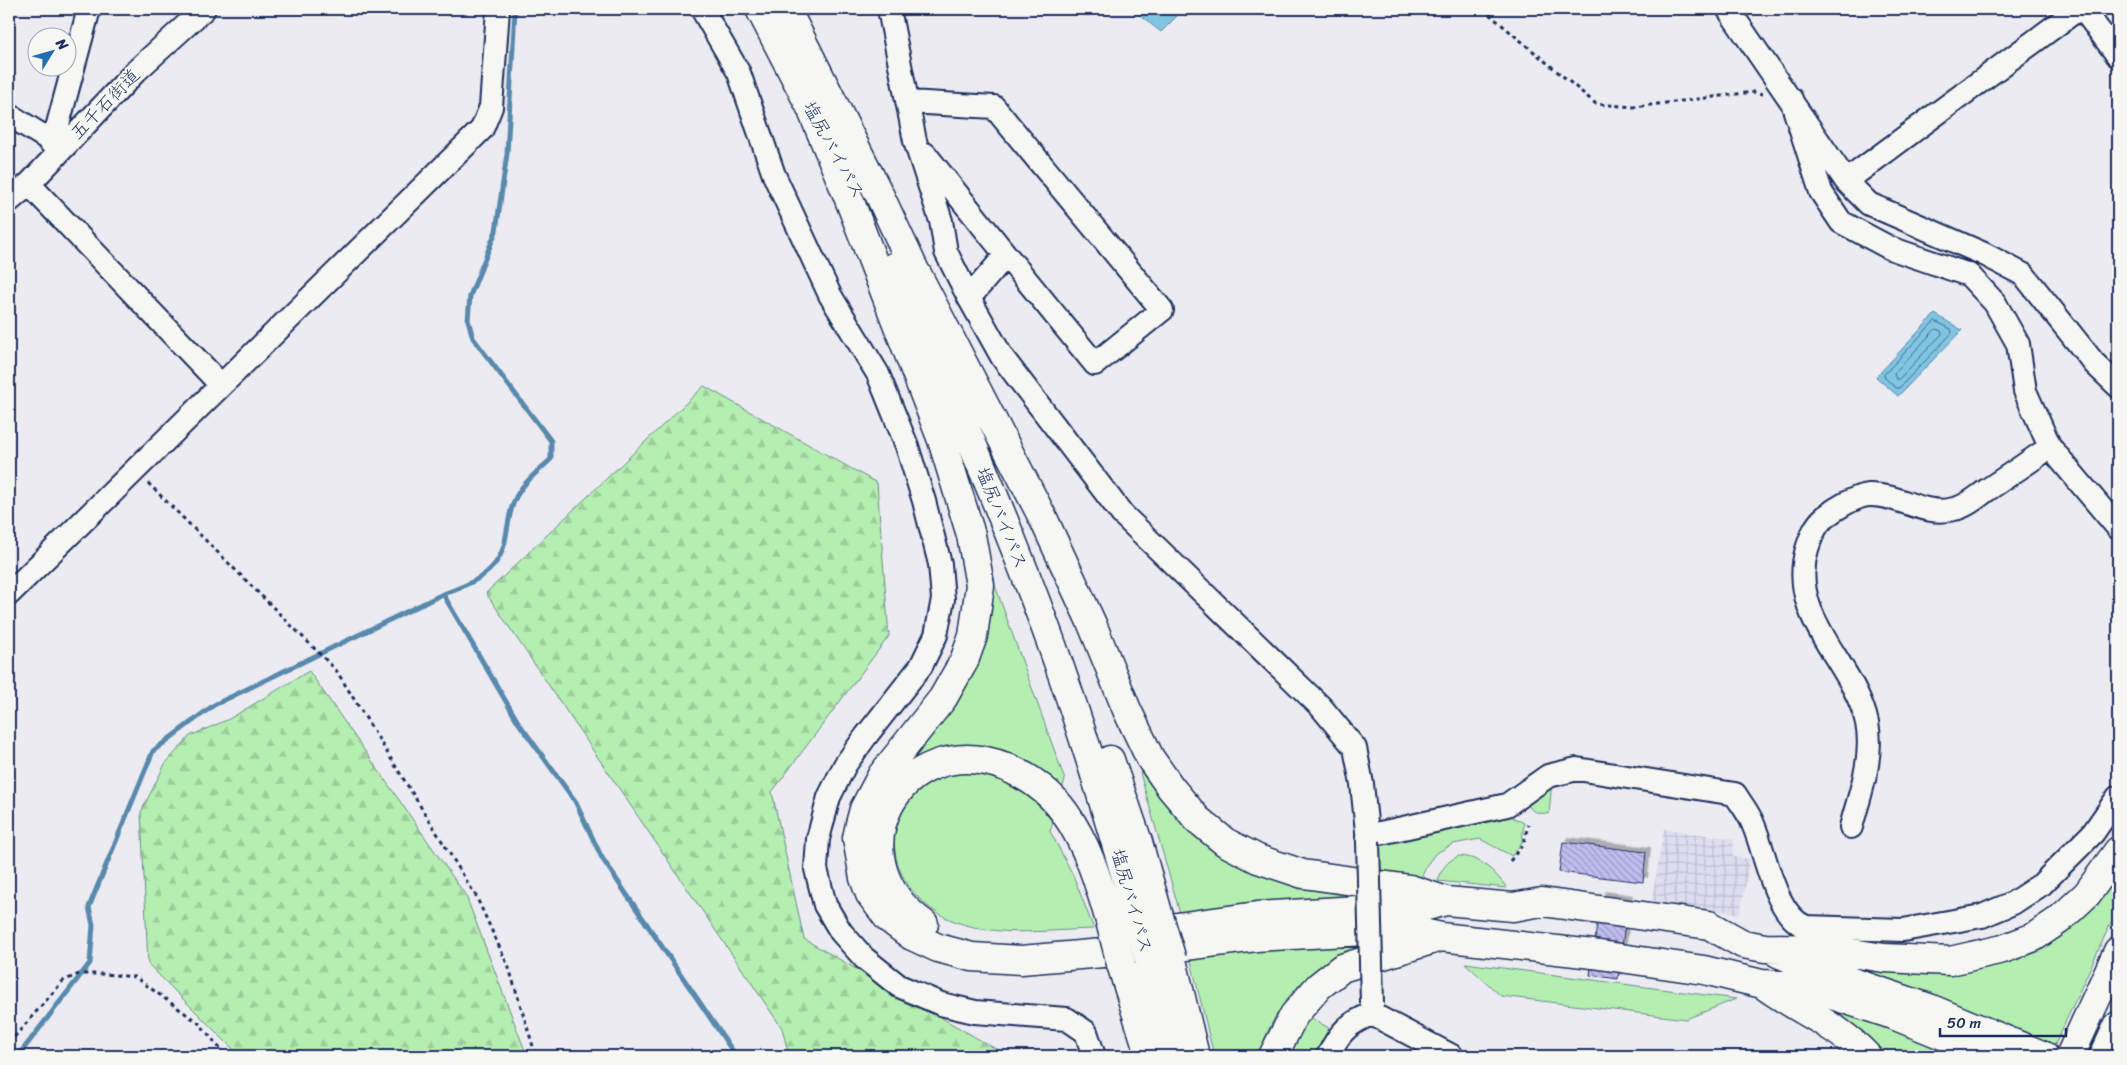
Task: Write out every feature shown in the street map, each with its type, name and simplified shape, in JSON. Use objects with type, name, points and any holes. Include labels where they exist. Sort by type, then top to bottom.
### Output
[{"type":"highway","name":"塩尻バイパス","points":[[760,9],[813,113],[861,197],[977,456],[1045,626],[1099,784],[1147,914],[1160,960],[1196,1056]]},
{"type":"highway","name":"塩尻バイパス","points":[[786,9],[916,274],[994,448],[1060,616],[1138,842],[1147,914]]},
{"type":"highway","points":[[813,113],[847,194],[942,440],[971,535],[980,585],[973,636],[964,661],[938,705],[882,775],[864,809],[857,838],[864,878],[879,907],[901,928],[938,948],[972,957],[1021,960],[1185,946],[1256,937],[1404,928],[1441,937],[1510,944],[1704,970],[1749,981],[1804,986],[1893,1015],[1994,1056]]},
{"type":"highway","points":[[916,274],[1044,520],[1092,624],[1127,710],[1150,758],[1183,804],[1225,842],[1277,867],[1331,879],[1410,888],[1446,901],[1513,908],[1542,902],[1709,925],[1754,946],[1929,1008],[2044,1056]]},
{"type":"highway","points":[[1150,1056],[1121,964],[1110,921],[1091,862],[1074,828],[1064,812],[1051,797],[1026,776],[989,761],[953,760],[926,769],[905,783],[890,804],[882,827],[879,851],[883,875],[889,887],[905,908],[925,924],[978,943],[1001,945],[1051,944],[1257,916],[1375,909],[1408,911],[1446,901]]},
{"type":"highway","points":[[1754,946],[1826,949],[1884,958],[1919,961],[1950,961],[1994,952],[2034,937],[2058,920],[2087,894],[2118,851]]},
{"type":"highway","points":[[1273,1056],[1294,1016],[1318,986],[1342,968],[1441,937]]},
{"type":"highway","points":[[2072,1053],[2118,951]]},
{"type":"highway","name":"塩尻バイパス","points":[[1160,960],[1172,1056]]},
{"type":"highway","points":[[1749,981],[1832,1025],[1847,1036],[1867,1056]]},
{"type":"highway","points":[[2104,1056],[2118,1026]]},
{"type":"street","points":[[9,115],[53,146],[89,9]]},
{"type":"street","name":"五千石街道","points":[[9,202],[29,184],[53,146],[204,9]]},
{"type":"street","points":[[9,594],[482,129],[492,107],[498,9]]},
{"type":"street","points":[[702,9],[739,73],[774,175],[830,295],[878,374],[907,446],[924,501],[940,564],[943,599],[936,636],[921,666],[845,765],[829,796],[818,839],[816,869],[825,905],[841,932],[864,958],[899,986],[941,1004],[975,1012],[1067,1019],[1086,1032],[1094,1056]]},
{"type":"street","points":[[890,9],[909,102],[914,141],[941,221],[946,252],[1002,357],[1122,514],[1321,707],[1355,748],[1362,784],[1368,839],[1372,1009]]},
{"type":"street","points":[[1728,9],[1791,98],[1846,181],[1869,204],[1984,254],[2024,275],[2094,363],[2118,386]]},
{"type":"street","points":[[1846,181],[2078,9]]},
{"type":"street","points":[[2083,9],[2118,56]]},
{"type":"street","points":[[1791,98],[1821,192],[1841,222],[1890,248],[1969,275],[1996,303],[2018,344],[2025,391],[2050,448],[2118,528]]},
{"type":"street","points":[[909,102],[994,106],[1162,310],[1095,364],[914,141]]},
{"type":"street","points":[[29,184],[221,385]]},
{"type":"street","points":[[969,298],[1006,255]]},
{"type":"street","points":[[1851,827],[1866,771],[1870,743],[1866,721],[1856,692],[1814,621],[1803,590],[1804,560],[1812,533],[1824,518],[1847,503],[1868,495],[1936,512],[1956,509],[2050,448]]},
{"type":"street","points":[[1368,839],[1507,804],[1548,776],[1577,769],[1706,789],[1735,794],[1753,822],[1781,902],[1797,924],[1806,927],[1903,930],[1982,916],[2013,903],[2042,884],[2093,833],[2118,797]]},
{"type":"street","points":[[1328,1056],[1337,1037],[1355,1020],[1372,1009]]},
{"type":"street","points":[[1372,1009],[1452,1056]]},
{"type":"path","points":[[1482,9],[1596,104],[1634,107],[1753,92],[1791,98]]},
{"type":"path","points":[[135,470],[336,670],[476,896],[509,968],[536,1056]]},
{"type":"path","points":[[1510,861],[1524,843],[1528,824]]},
{"type":"path","points":[[9,1043],[63,981],[79,974],[104,974],[135,977],[200,1024],[226,1056]]},
{"type":"shaded area","points":[[1664,829],[1734,839],[1733,856],[1750,859],[1740,914],[1720,911],[1718,919],[1650,910]]},
{"type":"green space","points":[[704,386],[877,483],[889,636],[772,792],[804,939],[1008,1056],[789,1056],[782,1028],[486,593]]},
{"type":"green space","points":[[993,580],[1065,780],[1063,786],[1057,787],[1038,769],[1019,757],[991,747],[976,745],[946,747],[933,752],[917,760],[900,777],[894,771],[981,651],[992,611]]},
{"type":"green space","points":[[309,671],[466,896],[527,1056],[240,1056],[148,964],[141,812],[165,764],[190,736],[229,719]]},
{"type":"green space","points":[[1144,770],[1176,810],[1357,890],[1358,896],[1251,903],[1180,913],[1142,780],[1140,772]]},
{"type":"green space","points":[[964,772],[994,772],[1039,802],[1053,822],[1050,831],[1073,875],[1094,929],[1019,932],[982,929],[964,925],[947,918],[931,908],[917,896],[906,882],[895,850],[895,833],[901,816],[911,799],[928,783],[941,776]]},
{"type":"green space","points":[[1552,781],[1549,814],[1531,809],[1527,799]]},
{"type":"green space","points":[[1502,812],[1524,823],[1522,842],[1512,856],[1480,839],[1453,844],[1435,854],[1426,866],[1420,880],[1378,875],[1377,842]]},
{"type":"green space","points":[[1459,856],[1474,859],[1486,866],[1507,888],[1438,881],[1441,872],[1451,860]]},
{"type":"green space","points":[[2118,868],[2118,907],[2054,1047],[1936,997],[1841,967],[1995,963]]},
{"type":"green space","points":[[1360,940],[1360,949],[1335,958],[1308,976],[1297,987],[1270,1026],[1258,1056],[1214,1056],[1189,953]]},
{"type":"green space","points":[[1465,963],[1736,999],[1686,1019],[1501,996]]},
{"type":"green space","points":[[1808,999],[1972,1056],[1881,1056],[1872,1044]]},
{"type":"green space","points":[[1306,1015],[1329,1028],[1317,1056],[1287,1056]]},
{"type":"water","points":[[1132,9],[1184,9],[1161,32]]},
{"type":"water","points":[[1935,314],[1962,330],[1898,396],[1876,377]]},
{"type":"building","points":[[1563,842],[1646,852],[1643,882],[1559,872]]},
{"type":"building","points":[[1601,896],[1628,900],[1618,979],[1590,975]]},
{"type":"waterway","points":[[18,1056],[90,963],[93,925],[89,907],[153,751],[214,705],[465,585],[484,574],[498,559],[503,548],[510,513],[516,497],[526,483],[551,459],[551,441],[473,338],[468,320],[470,296],[496,231],[507,154],[515,9]]},
{"type":"waterway","points":[[443,594],[518,722],[575,801],[602,858],[736,1056]]}]
